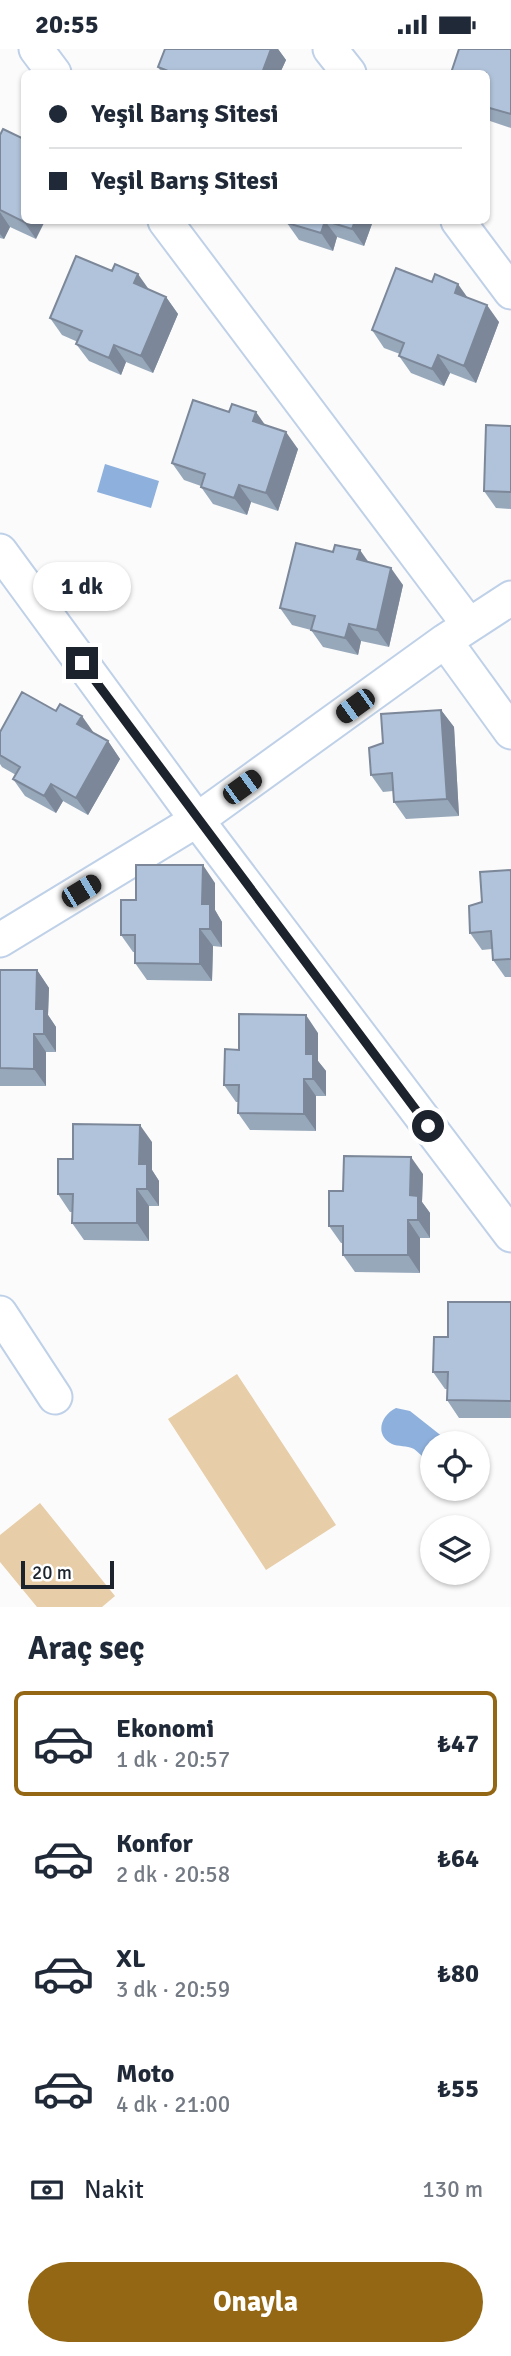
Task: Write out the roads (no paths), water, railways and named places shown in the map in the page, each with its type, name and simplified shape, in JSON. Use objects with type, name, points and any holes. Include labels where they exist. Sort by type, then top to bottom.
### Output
[{"type":"street","points":[[36,49],[52,70]]},
{"type":"street","points":[[330,49],[347,70]]},
{"type":"street","points":[[167,224],[457,633],[511,732]]},
{"type":"street","points":[[460,224],[511,292]]},
{"type":"street","points":[[0,551],[197,820],[511,1235]]},
{"type":"street","points":[[0,940],[197,820],[457,633],[511,598]]},
{"type":"street","points":[[0,1313],[55,1397]]},
{"type":"water","points":[[105,464],[159,481],[151,508],[97,492]]},
{"type":"water","points":[[396,1408],[410,1411],[435,1431],[420,1431],[420,1454],[414,1449],[392,1444],[383,1436],[383,1420]]}]
